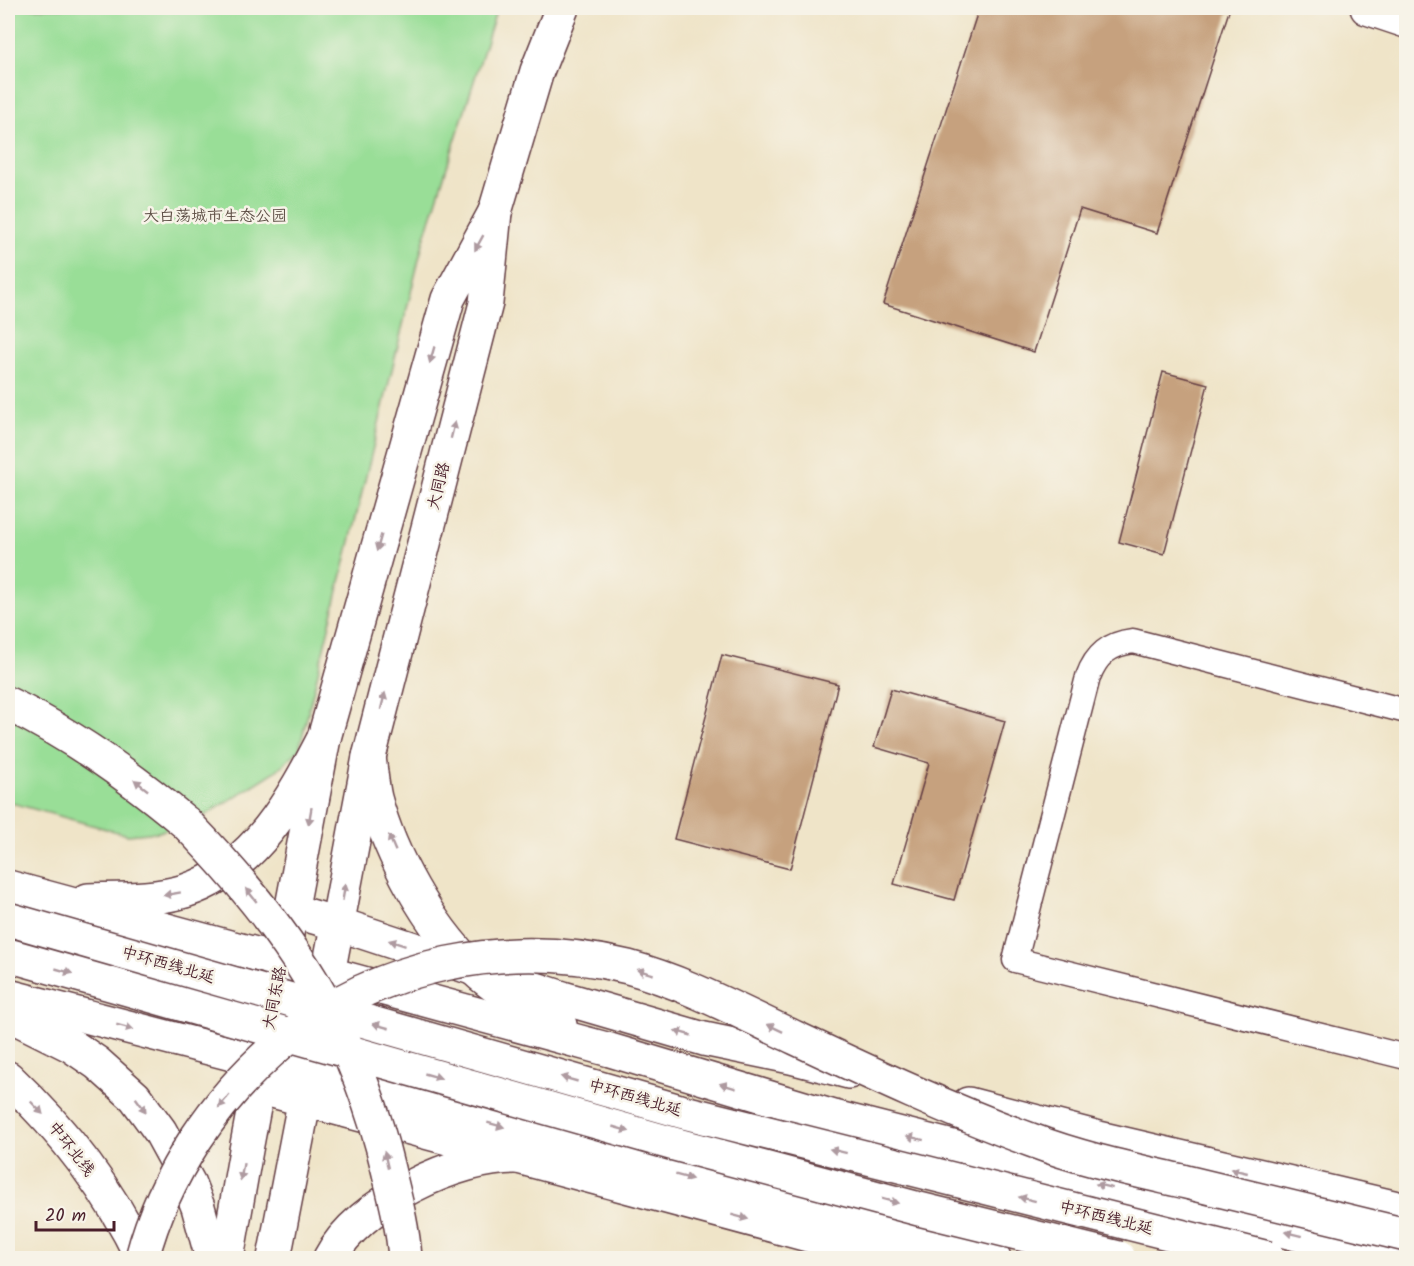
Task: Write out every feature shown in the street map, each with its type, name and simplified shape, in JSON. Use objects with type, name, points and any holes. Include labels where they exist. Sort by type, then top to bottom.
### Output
[{"type":"main road","name":"大同路","points":[[369,757],[486,303],[495,212],[537,71],[562,8]]},
{"type":"main road","points":[[1367,8],[1407,21]]},
{"type":"main road","name":"大同路","points":[[324,738],[448,299],[495,212]]},
{"type":"main road","points":[[8,704],[46,722],[143,786],[186,823],[217,854],[275,925],[311,977],[335,1020],[364,1088],[381,1141],[396,1202],[405,1258]]},
{"type":"main road","points":[[53,900],[118,899],[167,895],[182,892],[210,880],[236,862],[275,821],[289,803],[324,738]]},
{"type":"main road","name":"大同东路","points":[[227,1258],[324,738]]},
{"type":"main road","points":[[274,1258],[369,757]]},
{"type":"main road","points":[[369,757],[375,797],[401,865],[419,899],[439,928],[472,967],[522,1003],[610,1050]]},
{"type":"main road","points":[[8,887],[610,1050],[834,1118],[1391,1258]]},
{"type":"main road","points":[[292,911],[472,967],[563,999],[704,1039],[791,1057],[1099,1138],[1392,1207]]},
{"type":"main road","name":"中环西线北延","points":[[8,919],[680,1111],[1268,1258]]},
{"type":"main road","name":"中环西线北延","points":[[8,955],[674,1144],[919,1209],[1119,1258]]},
{"type":"main road","points":[[142,1258],[163,1200],[183,1159],[211,1116],[268,1054],[321,1013],[381,984],[433,966],[456,960],[541,955],[595,961],[652,974],[700,992],[911,1090],[1034,1142],[1091,1160],[1407,1235]]},
{"type":"main road","points":[[8,996],[260,1075],[641,1165],[909,1239],[994,1258]]},
{"type":"main road","points":[[8,1014],[72,1046],[97,1063],[135,1097],[160,1131],[189,1184],[212,1258]]},
{"type":"main road","name":"中环北线","points":[[8,1078],[43,1113],[79,1156],[120,1218],[142,1258]]},
{"type":"main road","points":[[307,1087],[516,1156],[823,1239],[903,1258]]},
{"type":"main road","points":[[330,1258],[356,1224],[383,1203],[415,1184],[472,1164],[516,1156],[641,1165]]},
{"type":"street","points":[[1407,711],[1133,641],[1109,647],[1099,655],[1088,677],[1015,960],[1407,1057]]},
{"type":"green space","name":"大白荡城市生态公园","points":[[8,8],[497,8],[423,243],[299,750],[276,771],[206,815],[159,832],[128,835],[8,802]]},
{"type":"building","points":[[979,8],[1230,8],[1157,233],[1080,209],[1034,352],[883,304]]},
{"type":"building","points":[[1163,372],[1208,384],[1164,554],[1119,542]]},
{"type":"building","points":[[722,655],[838,684],[790,869],[674,839]]},
{"type":"building","points":[[891,689],[1005,721],[954,900],[894,884],[929,763],[874,747]]}]
